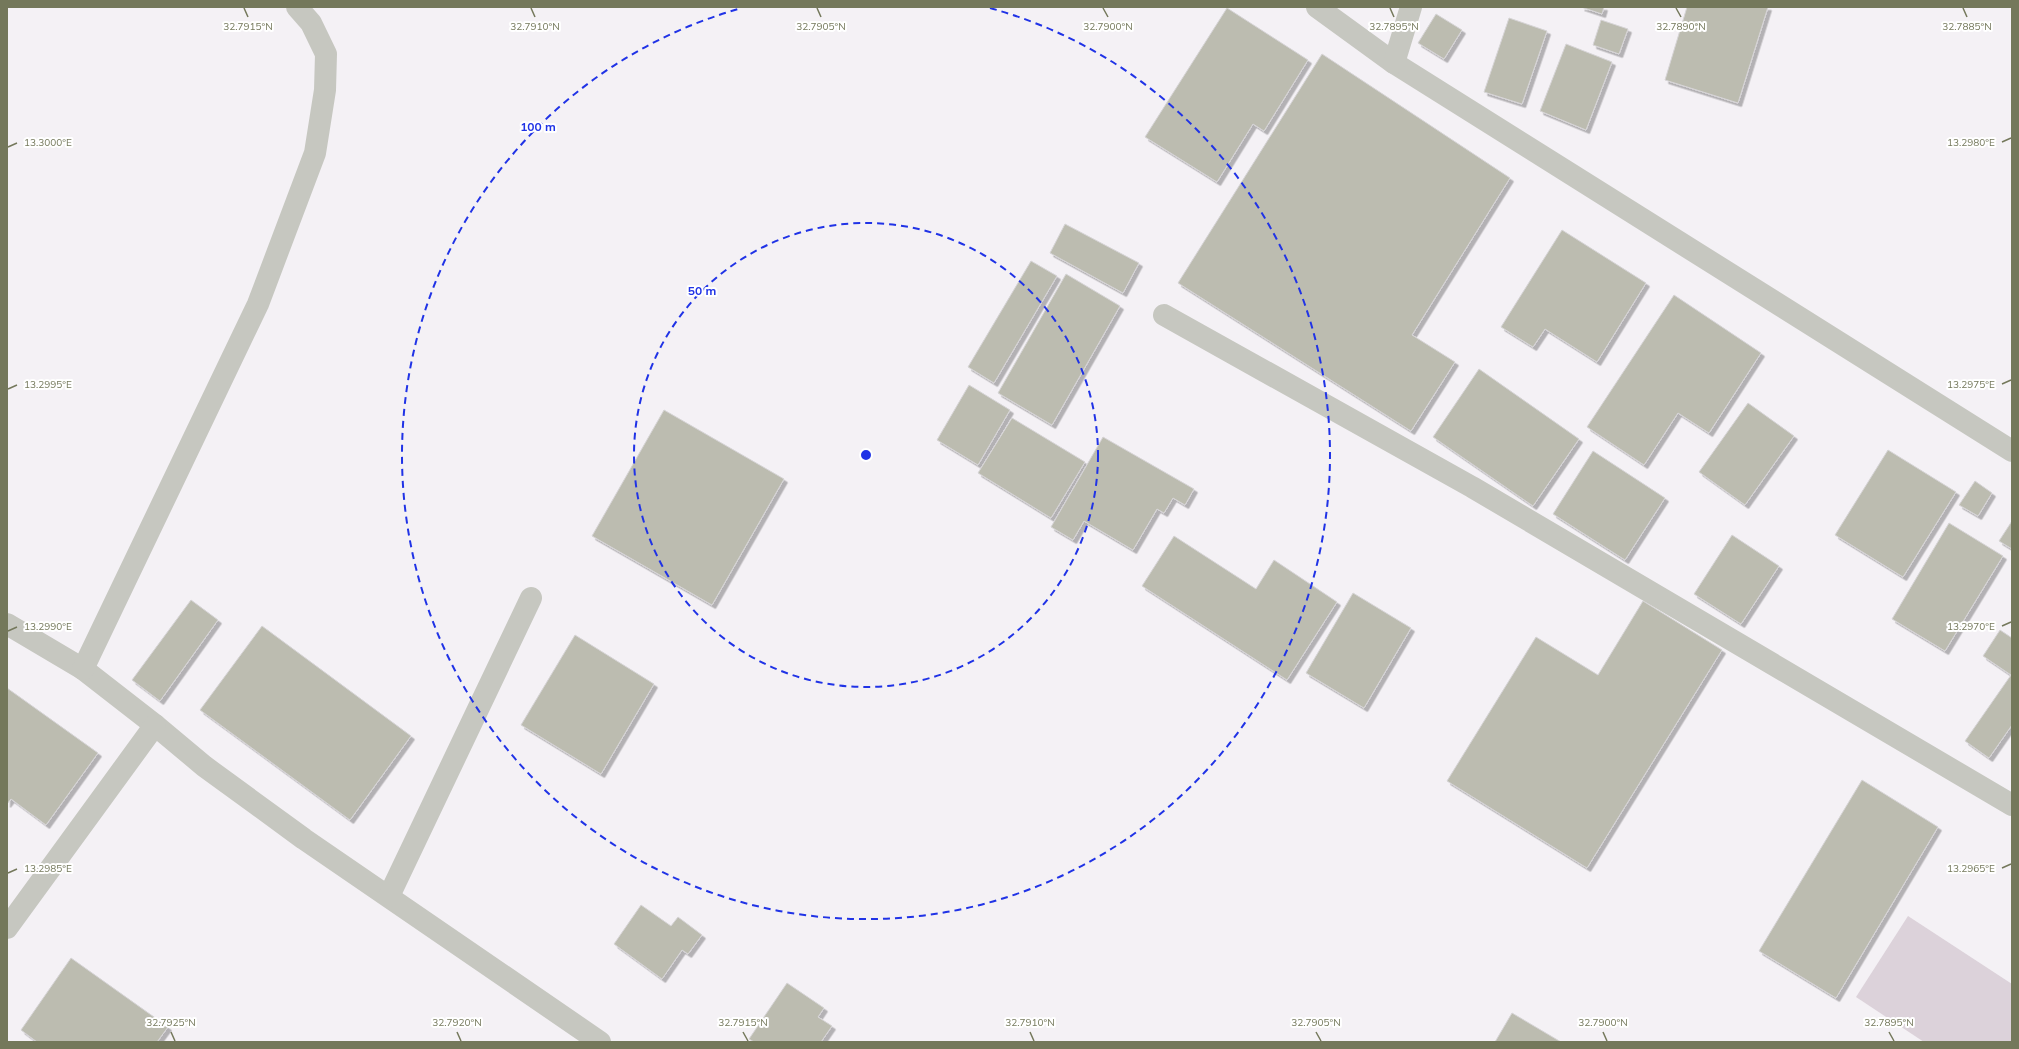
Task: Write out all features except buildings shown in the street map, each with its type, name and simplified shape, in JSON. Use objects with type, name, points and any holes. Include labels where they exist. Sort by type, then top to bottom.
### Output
[{"type":"street","points":[[83,670],[258,304],[314,152],[325,90],[326,54],[311,23],[297,7]]},
{"type":"street","points":[[1317,7],[1394,64],[2012,451]]},
{"type":"street","points":[[1394,64],[1411,7]]},
{"type":"street","points":[[1164,315],[1472,487],[2012,804]]},
{"type":"street","points":[[389,896],[531,598]]},
{"type":"street","points":[[7,624],[83,670],[223,779],[304,839],[600,1042]]},
{"type":"street","points":[[7,928],[155,725]]},
{"type":"shaded area","points":[[1908,916],[2012,984],[2012,1042],[1924,1042],[1856,997]]}]
